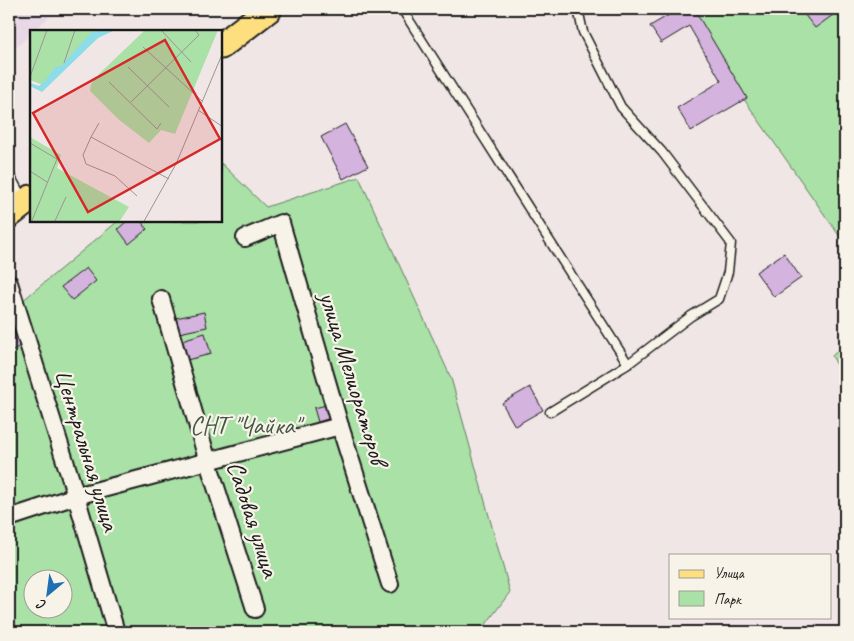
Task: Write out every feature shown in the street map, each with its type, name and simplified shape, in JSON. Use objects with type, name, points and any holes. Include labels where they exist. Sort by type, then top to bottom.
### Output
[{"type":"main road","points":[[222,45],[269,9]]},
{"type":"street","name":"улица Мелиораторов","points":[[245,238],[281,223],[340,426],[390,584]]},
{"type":"street","name":"Центральная улица","points":[[9,283],[76,496],[116,632]]},
{"type":"street","name":"Садовая улица","points":[[161,299],[208,462],[255,609]]},
{"type":"street","points":[[9,518],[76,496],[340,426]]},
{"type":"lane","points":[[402,9],[628,364]]},
{"type":"lane","points":[[550,412],[628,364],[691,316],[719,299],[728,272],[731,243],[662,152],[621,107],[583,32],[578,9]]},
{"type":"lane","points":[[9,174],[22,205]]},
{"type":"shaded area","points":[[9,9],[58,9],[34,30],[30,30],[30,34],[17,47],[9,49]]},
{"type":"green space","points":[[681,9],[845,9],[845,244]]},
{"type":"green space","name":"СНТ \"Чайка\"","points":[[222,164],[266,207],[359,177],[451,378],[510,592],[484,627],[472,632],[9,632],[9,312],[117,222],[222,222]]},
{"type":"green space","points":[[845,344],[845,379],[832,356]]},
{"type":"building","points":[[632,9],[645,9],[635,14]]},
{"type":"building","points":[[672,9],[694,9],[747,98],[691,131],[677,108],[721,81],[689,26],[661,43],[650,26],[674,12]]},
{"type":"building","points":[[800,9],[834,9],[837,12],[815,28]]},
{"type":"building","points":[[345,124],[368,166],[343,179],[321,137]]},
{"type":"building","points":[[126,222],[142,222],[147,229],[129,244],[118,229]]},
{"type":"building","points":[[784,253],[801,278],[774,297],[756,272]]},
{"type":"building","points":[[86,268],[96,281],[72,300],[61,287]]},
{"type":"building","points":[[204,312],[207,327],[179,333],[176,318]]},
{"type":"building","points":[[13,325],[26,341],[9,354],[9,329]]},
{"type":"building","points":[[205,333],[211,354],[187,360],[182,340]]},
{"type":"building","points":[[9,368],[15,375],[9,380]]},
{"type":"building","points":[[530,387],[543,410],[515,426],[502,403]]},
{"type":"building","points":[[331,404],[334,417],[318,422],[314,408]]}]
